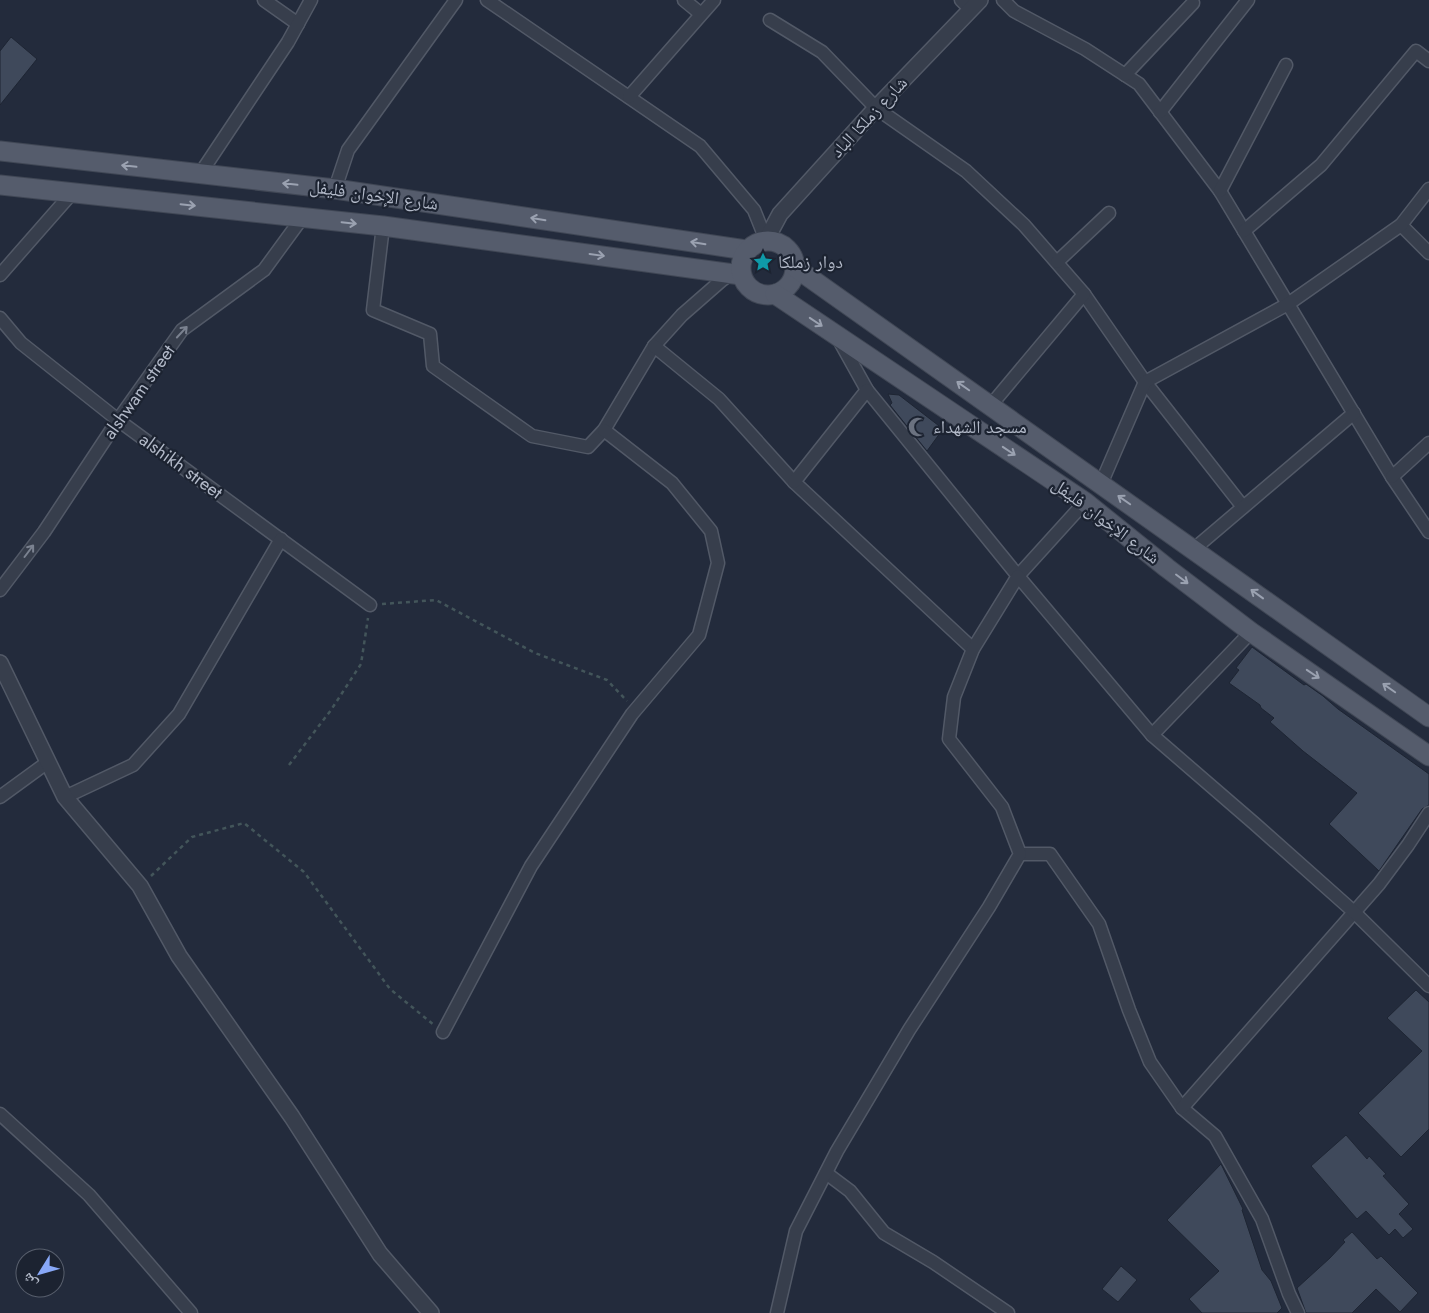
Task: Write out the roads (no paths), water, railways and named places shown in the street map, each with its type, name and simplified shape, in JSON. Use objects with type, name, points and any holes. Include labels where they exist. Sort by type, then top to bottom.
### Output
[{"type":"main road","name":"شارع الإخوان فليفل","points":[[0,151],[335,189],[746,250]]},
{"type":"main road","name":"شارع الإخوان فليفل","points":[[0,185],[383,226],[737,274]]},
{"type":"main road","points":[[766,240],[773,240],[787,247],[795,260],[796,268],[794,277],[784,291],[767,295],[758,294],[737,274],[746,250],[758,242],[766,240]]},
{"type":"main road","name":"شارع الإخوان فليفل","points":[[796,268],[1429,716]]},
{"type":"main road","name":"شارع الإخوان فليفل","points":[[775,294],[1086,502],[1167,568],[1251,632],[1429,756]]},
{"type":"street","points":[[264,0],[298,24]]},
{"type":"street","points":[[200,174],[288,42],[311,0]]},
{"type":"street","points":[[335,189],[348,150],[456,0]]},
{"type":"street","points":[[487,0],[700,146],[754,210],[766,240]]},
{"type":"street","points":[[684,0],[701,14]]},
{"type":"street","points":[[630,98],[714,0]]},
{"type":"street","points":[[1003,0],[1014,11],[1085,49],[1139,84],[1220,191],[1392,477],[1429,532]]},
{"type":"street","points":[[1160,112],[1248,0]]},
{"type":"street","name":"شارع زملكا الباد","points":[[766,240],[780,214],[970,3]]},
{"type":"street","points":[[1125,75],[1192,3]]},
{"type":"street","points":[[770,20],[822,52],[876,108],[966,171],[1024,225],[1084,294],[1145,382],[1243,507]]},
{"type":"street","points":[[1244,231],[1321,165],[1416,51],[1429,61]]},
{"type":"street","points":[[1220,191],[1286,65]]},
{"type":"street","points":[[1101,484],[1145,382],[1288,304],[1400,225],[1429,188]]},
{"type":"street","points":[[0,275],[72,193]]},
{"type":"street","points":[[1057,262],[1109,213]]},
{"type":"street","name":"alshwam street","points":[[0,590],[44,532],[118,420],[182,330],[264,270],[302,218]]},
{"type":"street","points":[[1400,225],[1429,253]]},
{"type":"street","points":[[383,226],[373,310],[430,334],[433,366],[532,436],[588,447],[604,430],[654,346],[682,315],[722,280],[737,274]]},
{"type":"street","points":[[991,405],[1084,294]]},
{"type":"street","name":"alshikh street","points":[[0,318],[21,343],[118,420],[370,604]]},
{"type":"street","points":[[837,336],[867,390],[1018,576],[1152,735],[1354,912],[1429,986]]},
{"type":"street","points":[[654,346],[719,399],[794,482],[973,649]]},
{"type":"street","points":[[794,482],[867,390]]},
{"type":"street","points":[[1194,549],[1354,413]]},
{"type":"street","points":[[443,1032],[531,866],[636,710],[699,635],[718,563],[711,531],[672,483],[604,430]]},
{"type":"street","points":[[1392,477],[1429,443]]},
{"type":"street","points":[[1020,854],[1002,807],[949,739],[954,697],[973,649],[1018,576],[1086,502]]},
{"type":"street","points":[[65,797],[133,765],[179,714],[281,539]]},
{"type":"street","points":[[1152,735],[1251,632]]},
{"type":"street","points":[[0,663],[65,797],[140,886],[179,956],[292,1117],[380,1254],[431,1313]]},
{"type":"street","points":[[0,797],[48,762]]},
{"type":"street","points":[[1182,1108],[1425,831],[1429,813]]},
{"type":"street","points":[[1020,854],[1050,854],[1099,924],[1128,1010],[1150,1062],[1182,1108],[1215,1136],[1262,1219],[1289,1294],[1298,1313]]},
{"type":"street","points":[[777,1313],[796,1231],[837,1151],[904,1038],[989,907],[1020,854]]},
{"type":"street","points":[[0,1114],[89,1195],[191,1313]]},
{"type":"street","points":[[826,1173],[850,1191],[884,1233],[933,1262],[1008,1313]]},
{"type":"place","name":"دوار زملكا","points":[[763,262]]},
{"type":"place","name":"مسجد الشهداء","points":[[918,427]]}]
